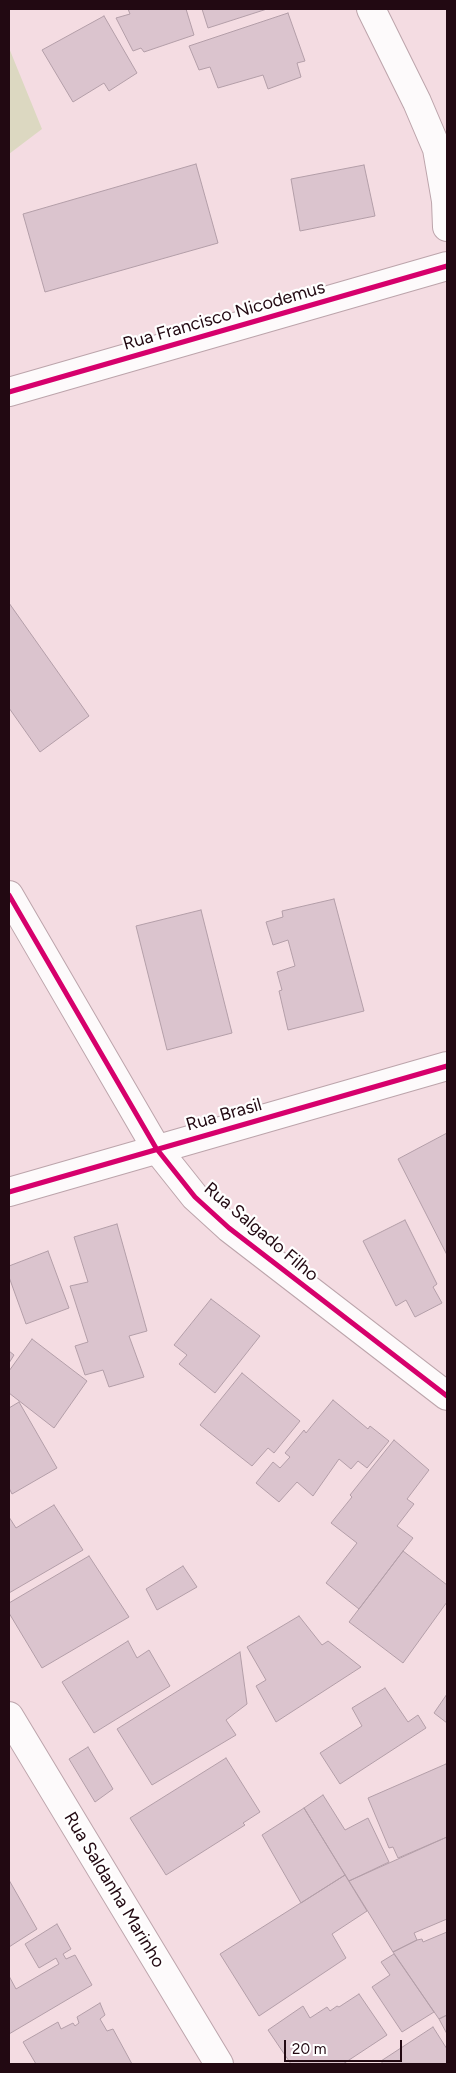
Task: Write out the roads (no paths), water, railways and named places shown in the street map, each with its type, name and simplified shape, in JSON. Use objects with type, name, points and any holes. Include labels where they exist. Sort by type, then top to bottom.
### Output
[{"type":"street","points":[[371,9],[417,102],[436,149],[446,201],[447,228]]},
{"type":"street","name":"Rua Francisco Nicodemus","points":[[9,392],[447,266]]},
{"type":"street","name":"Rua Salgado Filho","points":[[9,895],[156,1148],[195,1196],[229,1228],[447,1396]]},
{"type":"street","name":"Rua Brasil","points":[[9,1192],[156,1148],[447,1066]]},
{"type":"street","name":"Rua Saldanha Marinho","points":[[9,1716],[219,2064]]}]
